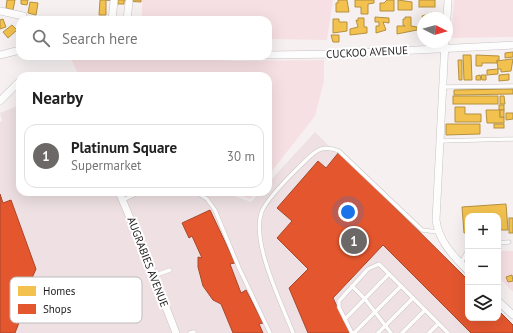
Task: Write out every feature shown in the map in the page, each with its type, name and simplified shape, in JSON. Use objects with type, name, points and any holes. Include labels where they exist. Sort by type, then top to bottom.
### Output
[{"type":"street","points":[[447,12],[448,0]]},
{"type":"street","points":[[112,16],[114,1]]},
{"type":"street","points":[[127,16],[129,2]]},
{"type":"street","points":[[0,12],[23,16]]},
{"type":"street","name":"CUCKOO AVENUE","points":[[453,45],[513,45]]},
{"type":"street","name":"CUCKOO AVENUE","points":[[272,55],[337,54],[417,47]]},
{"type":"street","points":[[445,48],[437,207],[438,232],[442,241],[465,268]]},
{"type":"street","points":[[0,55],[16,51]]},
{"type":"street","points":[[0,101],[16,85]]},
{"type":"street","name":"AUGRABIES AVENUE","points":[[120,196],[176,333]]},
{"type":"street","points":[[501,304],[513,316]]},
{"type":"lane","points":[[444,87],[513,86]]},
{"type":"lane","points":[[441,141],[513,139]]},
{"type":"lane","points":[[293,333],[267,268],[262,248],[259,219],[263,209],[273,196],[316,151],[329,147],[339,151],[422,230],[438,232]]},
{"type":"lane","points":[[122,200],[131,196]]},
{"type":"lane","points":[[202,196],[207,199],[215,210],[270,333]]},
{"type":"lane","points":[[501,243],[510,242]]},
{"type":"lane","points":[[461,263],[465,256]]},
{"type":"lane","points":[[401,286],[353,333],[338,303],[352,286],[375,265],[380,265],[401,286],[412,298],[448,333]]},
{"type":"lane","points":[[153,276],[170,270]]},
{"type":"lane","points":[[345,319],[389,274]]},
{"type":"lane","points":[[352,286],[376,312],[391,333]]},
{"type":"lane","points":[[378,333],[412,298]]},
{"type":"lane","points":[[402,333],[425,310]]},
{"type":"lane","points":[[429,333],[438,324]]},
{"type":"shaded area","points":[[142,0],[333,0],[327,40],[272,39],[272,16],[142,16]]},
{"type":"shaded area","points":[[454,0],[513,0],[513,37],[453,38]]},
{"type":"shaded area","points":[[72,60],[324,60],[324,81],[315,116],[272,171],[272,72],[77,72]]},
{"type":"shaded area","points":[[16,107],[16,196],[235,196],[251,202],[256,196],[272,196],[272,179],[315,132],[465,281],[465,321],[501,321],[513,333],[0,333],[0,122],[2,121],[0,113]]},
{"type":"shaded area","points":[[242,196],[253,196],[250,199]]},
{"type":"shaded area","points":[[501,251],[513,251],[513,292],[501,280]]},
{"type":"building: Homes","points":[[7,0],[15,0],[13,10],[6,8]]},
{"type":"building: Homes","points":[[21,0],[28,0],[27,5],[21,4]]},
{"type":"building: Homes","points":[[100,0],[106,0],[106,15],[99,15]]},
{"type":"building: Homes","points":[[106,0],[141,0],[141,2],[124,1],[124,4],[118,4],[118,1]]},
{"type":"building: Homes","points":[[338,0],[347,0],[349,12],[336,12],[336,3],[338,3]]},
{"type":"building: Homes","points":[[355,0],[374,0],[374,3],[368,4],[368,14],[361,14],[361,7],[355,7]]},
{"type":"building: Homes","points":[[387,0],[394,0],[394,11],[380,11],[380,3],[384,3]]},
{"type":"building: Homes","points":[[398,0],[412,2],[412,10],[398,10]]},
{"type":"building: Homes","points":[[419,0],[435,0],[435,7],[419,7]]},
{"type":"building: Homes","points":[[30,2],[38,3],[36,15],[28,13]]},
{"type":"building: Homes","points":[[375,17],[389,18],[389,23],[383,22],[386,30],[376,33],[376,26],[379,26],[379,22],[375,22]]},
{"type":"building: Homes","points":[[405,17],[411,17],[411,26],[417,27],[417,30],[397,34],[397,26],[405,26],[403,25],[403,19],[405,19]]},
{"type":"building: Homes","points":[[358,18],[364,18],[364,27],[367,27],[367,33],[350,35],[350,29],[358,27],[356,20],[358,21]]},
{"type":"building: Homes","points":[[3,19],[6,27],[0,29],[0,20]]},
{"type":"building: Homes","points":[[333,19],[339,19],[339,22],[347,22],[347,31],[333,33]]},
{"type":"building: Homes","points":[[12,25],[16,29],[16,31],[8,38],[3,32]]},
{"type":"building: Homes","points":[[331,35],[339,35],[339,42],[333,42]]},
{"type":"building: Homes","points":[[513,52],[513,57],[505,58],[505,53]]},
{"type":"building: Homes","points":[[463,55],[471,55],[472,80],[464,80]]},
{"type":"building: Homes","points":[[476,55],[499,56],[499,60],[497,60],[497,63],[482,63],[482,66],[476,66]]},
{"type":"building: Homes","points":[[513,59],[511,71],[501,72],[501,69],[498,69],[497,61]]},
{"type":"building: Homes","points":[[458,60],[462,60],[462,80],[459,80]]},
{"type":"building: Homes","points":[[498,69],[498,74],[487,75],[487,70]]},
{"type":"building: Homes","points":[[509,74],[509,80],[499,81],[499,75]]},
{"type":"building: Homes","points":[[480,75],[481,80],[476,80],[476,76]]},
{"type":"building: Homes","points":[[481,75],[486,75],[486,80],[482,80]]},
{"type":"building: Homes","points":[[513,89],[513,94],[454,95],[454,90]]},
{"type":"building: Homes","points":[[453,96],[498,96],[498,104],[453,104]]},
{"type":"building: Homes","points":[[500,96],[504,96],[505,104],[500,104]]},
{"type":"building: Homes","points":[[499,105],[504,105],[504,110],[499,110]]},
{"type":"building: Homes","points":[[455,107],[465,107],[465,114],[481,114],[481,122],[455,122]]},
{"type":"building: Homes","points":[[486,110],[500,110],[500,117],[504,117],[504,123],[487,123]]},
{"type":"building: Homes","points":[[500,110],[504,110],[504,117],[500,117]]},
{"type":"building: Homes","points":[[506,113],[513,113],[513,119],[506,120]]},
{"type":"building: Homes","points":[[446,124],[480,124],[480,134],[446,135]]},
{"type":"building: Homes","points":[[494,124],[504,124],[504,128],[494,128]]},
{"type":"building: Homes","points":[[506,204],[508,230],[501,230],[501,213],[465,213],[464,233],[462,207]]},
{"type":"building: Homes","points":[[509,218],[513,218],[513,233],[509,233]]},
{"type":"building: Homes","points":[[512,275],[513,281],[508,282],[506,277]]},
{"type":"building: Shops","points":[[339,152],[465,277],[465,321],[501,321],[501,313],[513,325],[513,333],[471,333],[383,245],[333,298],[350,333],[308,333],[289,288],[308,269],[277,238],[292,221],[277,208],[318,161],[326,168]]},
{"type":"building: Shops","points":[[0,194],[3,203],[11,200],[36,269],[32,277],[10,277],[10,323],[19,323],[15,333],[0,333]]},
{"type":"building: Shops","points":[[210,210],[235,263],[230,264],[241,293],[246,290],[263,323],[259,324],[263,333],[233,333],[221,304],[213,300],[203,286],[198,267],[198,257],[202,258],[192,236],[189,238],[182,223]]},
{"type":"place","name":"Platinum Square","points":[[354,241]]}]
